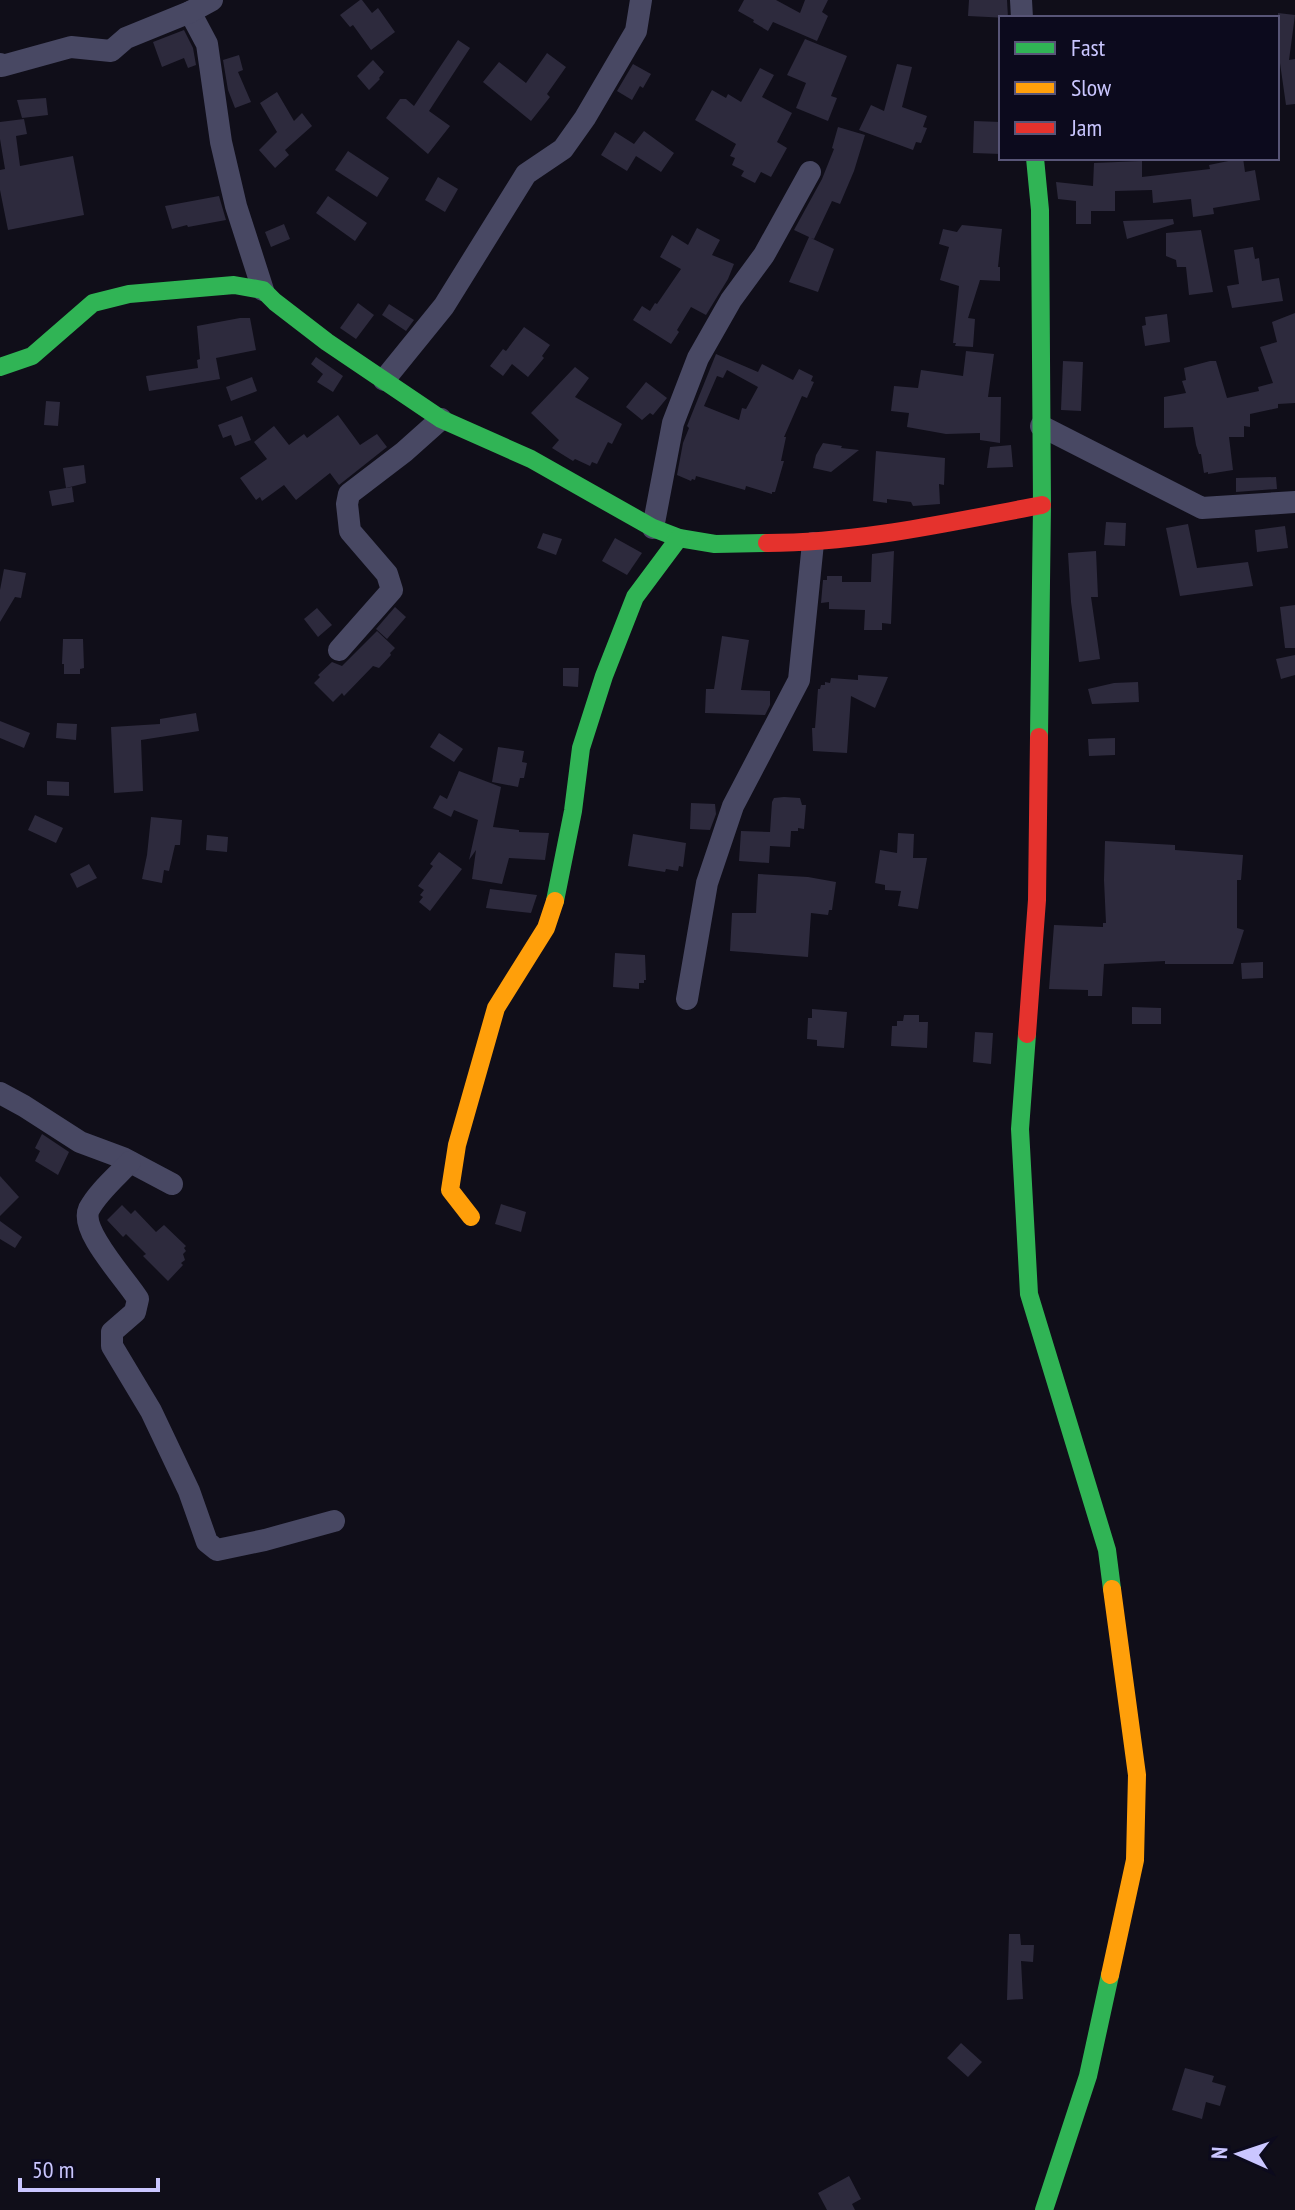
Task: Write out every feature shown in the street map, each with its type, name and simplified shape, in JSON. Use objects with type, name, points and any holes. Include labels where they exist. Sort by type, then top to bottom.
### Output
[{"type":"street","points":[[0,64],[2,66],[71,47],[111,51],[126,38],[212,0]]},
{"type":"street","points":[[384,380],[444,306],[526,174],[563,149],[585,118],[636,31],[641,0]]},
{"type":"street","points":[[190,12],[207,44],[221,142],[236,206],[263,290],[327,342],[441,419],[531,459],[653,528],[679,538],[715,544],[813,543],[888,533],[1042,505]]},
{"type":"street","points":[[1035,160],[1040,210],[1042,505],[1037,900],[1020,1129],[1029,1294],[1107,1550],[1137,1775],[1135,1860],[1088,2076],[1044,2210]]},
{"type":"street","points":[[653,528],[673,423],[698,358],[731,300],[764,255],[810,172]]},
{"type":"street","points":[[0,367],[32,356],[93,303],[129,294],[234,285],[263,290]]},
{"type":"street","points":[[339,650],[392,590],[387,574],[350,531],[349,494],[441,419]]},
{"type":"street","points":[[1041,426],[1202,508],[1295,502]]},
{"type":"street","points":[[471,1217],[450,1190],[457,1145],[496,1008],[546,928],[559,887],[581,748],[614,650],[635,597],[679,538]]},
{"type":"street","points":[[687,999],[707,883],[733,806],[799,680],[813,543]]},
{"type":"street","points":[[0,1093],[80,1142],[130,1162],[172,1184]]},
{"type":"street","points":[[130,1162],[87,1212],[87,1225],[138,1299],[135,1312],[112,1332],[112,1346],[151,1411],[189,1491],[207,1542],[217,1550],[334,1521]]},
{"type":"building","points":[[360,0],[372,13],[378,8],[395,32],[371,50],[353,25],[350,27],[340,15]]},
{"type":"building","points":[[744,0],[776,0],[800,13],[805,0],[828,0],[822,12],[828,16],[817,41],[773,22],[768,31],[738,11]]},
{"type":"building","points":[[969,0],[1007,0],[1008,16],[968,16]]},
{"type":"building","points":[[1278,13],[1295,15],[1289,60],[1295,59],[1295,104],[1286,105],[1279,56]]},
{"type":"building","points":[[184,30],[193,48],[196,65],[188,68],[184,58],[162,67],[153,42]]},
{"type":"building","points":[[805,39],[847,56],[831,96],[837,98],[828,121],[796,108],[806,83],[787,75]]},
{"type":"building","points":[[458,40],[470,48],[429,111],[450,126],[428,154],[386,118],[400,99],[406,99],[414,106]]},
{"type":"building","points":[[547,53],[566,67],[547,94],[550,97],[531,121],[483,82],[499,62],[526,83]]},
{"type":"building","points":[[239,55],[243,70],[238,72],[251,102],[235,108],[228,90],[223,60]]},
{"type":"building","points":[[373,60],[384,72],[369,90],[357,76]]},
{"type":"building","points":[[633,64],[651,74],[632,100],[617,91]]},
{"type":"building","points":[[897,64],[912,67],[902,107],[927,116],[923,127],[927,128],[921,143],[916,142],[913,150],[859,130],[871,105],[884,111]]},
{"type":"building","points":[[760,68],[774,75],[762,97],[792,113],[777,142],[787,148],[771,177],[761,172],[755,183],[741,176],[744,171],[732,165],[735,158],[730,156],[736,144],[695,120],[712,90],[726,98],[728,94],[741,102]]},
{"type":"building","points":[[277,92],[294,121],[302,113],[312,126],[285,150],[289,155],[275,168],[259,150],[277,132],[260,103]]},
{"type":"building","points":[[46,98],[48,115],[22,118],[17,100]]},
{"type":"building","points":[[24,119],[27,134],[16,136],[20,166],[73,156],[84,215],[8,230],[0,190],[0,170],[5,169],[0,122]]},
{"type":"building","points":[[974,121],[999,122],[999,154],[973,153]]},
{"type":"building","points":[[838,127],[865,135],[840,204],[832,201],[814,239],[811,238],[834,249],[818,292],[789,282],[809,237],[794,230],[822,179],[834,149]]},
{"type":"building","points":[[644,131],[674,153],[661,172],[636,156],[627,171],[601,155],[615,132],[634,144]]},
{"type":"building","points":[[348,151],[389,178],[377,197],[335,170]]},
{"type":"building","points":[[1243,160],[1245,172],[1255,170],[1260,200],[1213,208],[1214,214],[1193,217],[1191,199],[1153,203],[1152,190],[1115,191],[1115,211],[1091,211],[1091,224],[1076,224],[1076,201],[1058,199],[1056,182],[1093,186],[1094,163],[1142,161],[1142,177],[1210,169],[1209,165]]},
{"type":"building","points":[[438,177],[458,189],[445,212],[425,200]]},
{"type":"building","points":[[219,196],[226,220],[172,229],[165,206]]},
{"type":"building","points":[[328,196],[367,223],[355,241],[316,213]]},
{"type":"building","points":[[1173,219],[1174,224],[1127,239],[1123,221]]},
{"type":"building","points":[[284,224],[290,239],[271,247],[265,232]]},
{"type":"building","points":[[962,225],[1002,229],[998,267],[1000,281],[980,280],[968,318],[975,319],[973,347],[955,346],[956,343],[953,343],[959,286],[940,280],[949,247],[939,244],[943,229],[957,232]]},
{"type":"building","points":[[697,228],[720,240],[712,255],[734,264],[706,315],[691,307],[671,344],[633,320],[642,306],[650,311],[657,304],[681,269],[660,257],[672,235],[688,245]]},
{"type":"building","points":[[1201,230],[1213,292],[1189,295],[1186,267],[1177,267],[1176,260],[1166,256],[1166,233]]},
{"type":"building","points":[[1253,247],[1255,259],[1259,258],[1262,281],[1279,278],[1283,301],[1232,308],[1227,286],[1239,284],[1234,250]]},
{"type":"building","points":[[358,303],[374,315],[356,339],[340,328]]},
{"type":"building","points":[[389,304],[414,320],[406,331],[382,315]]},
{"type":"building","points":[[1295,313],[1295,403],[1278,404],[1278,408],[1250,414],[1250,427],[1244,426],[1244,437],[1229,437],[1233,470],[1204,473],[1193,427],[1164,428],[1164,397],[1186,393],[1182,381],[1186,380],[1184,368],[1210,361],[1216,361],[1227,398],[1259,391],[1258,387],[1273,383],[1260,347],[1277,342],[1272,322]]},
{"type":"building","points":[[1167,314],[1170,342],[1145,346],[1142,326],[1146,325],[1145,317]]},
{"type":"building","points":[[250,318],[256,350],[216,358],[220,379],[149,391],[146,376],[198,368],[197,326]]},
{"type":"building","points":[[524,327],[550,345],[542,356],[544,358],[528,377],[512,364],[503,376],[490,366]]},
{"type":"building","points":[[966,351],[994,354],[988,397],[1001,397],[1000,443],[980,440],[980,433],[946,434],[907,427],[909,413],[891,411],[894,386],[918,388],[921,370],[963,376]]},
{"type":"building","points":[[716,354],[758,372],[762,364],[793,380],[799,369],[813,376],[811,381],[814,382],[807,398],[802,396],[784,437],[781,461],[784,461],[772,494],[696,476],[691,481],[677,475],[687,426]],"holes":[[[727,370],[758,387],[746,409],[742,408],[739,420],[704,406],[717,376],[723,378]]]},
{"type":"building","points":[[316,357],[343,376],[333,392],[317,382],[323,374],[311,364]]},
{"type":"building","points":[[1063,361],[1083,362],[1081,411],[1061,410]]},
{"type":"building","points":[[575,367],[589,378],[575,397],[622,424],[597,464],[592,462],[590,466],[575,459],[573,461],[552,448],[559,440],[531,413]]},
{"type":"building","points":[[252,377],[257,391],[231,401],[226,387]]},
{"type":"building","points":[[646,382],[667,398],[653,415],[650,413],[642,420],[626,407]]},
{"type":"building","points":[[46,401],[60,402],[58,426],[44,425]]},
{"type":"building","points":[[338,415],[360,445],[377,434],[387,447],[339,485],[330,473],[296,500],[284,485],[262,501],[260,497],[256,500],[240,478],[267,459],[254,442],[274,426],[289,445],[304,434],[307,438]]},
{"type":"building","points":[[242,416],[251,440],[235,446],[231,435],[223,438],[218,425]]},
{"type":"building","points":[[823,443],[859,450],[831,472],[813,468]]},
{"type":"building","points":[[1011,445],[1013,467],[987,468],[990,447]]},
{"type":"building","points":[[876,451],[945,458],[944,485],[939,484],[940,504],[913,506],[911,502],[887,499],[887,503],[873,501]]},
{"type":"building","points":[[84,465],[86,483],[66,488],[63,468]]},
{"type":"building","points":[[1276,477],[1277,489],[1236,492],[1236,478]]},
{"type":"building","points":[[72,487],[74,502],[52,506],[49,491]]},
{"type":"building","points":[[1106,522],[1126,523],[1125,546],[1104,545]]},
{"type":"building","points":[[1188,524],[1197,568],[1248,562],[1253,586],[1180,596],[1166,528]]},
{"type":"building","points":[[1285,526],[1288,548],[1257,552],[1255,530]]},
{"type":"building","points":[[543,533],[562,539],[556,555],[537,548]]},
{"type":"building","points":[[615,538],[642,553],[627,575],[602,561]]},
{"type":"building","points":[[894,551],[891,624],[882,623],[882,630],[864,630],[865,610],[829,609],[829,602],[821,603],[823,580],[827,580],[827,576],[842,576],[842,582],[871,582],[872,554]]},
{"type":"building","points":[[1096,551],[1098,597],[1091,597],[1100,659],[1079,662],[1068,553]]},
{"type":"building","points":[[4,569],[26,573],[21,598],[15,597],[0,622],[0,590]]},
{"type":"building","points":[[1295,605],[1295,648],[1285,648],[1280,607]]},
{"type":"building","points":[[395,607],[406,617],[387,639],[376,629]]},
{"type":"building","points":[[317,608],[332,625],[318,637],[304,619]]},
{"type":"building","points":[[377,631],[395,648],[391,655],[379,668],[373,666],[344,696],[342,693],[333,702],[314,683],[320,677],[318,675],[332,662],[342,666]]},
{"type":"building","points":[[722,636],[749,640],[741,690],[770,691],[770,705],[765,715],[705,713],[706,689],[714,689]]},
{"type":"building","points":[[63,639],[83,639],[84,668],[80,669],[80,674],[64,674]]},
{"type":"building","points":[[1295,655],[1295,675],[1281,679],[1276,659]]},
{"type":"building","points":[[563,668],[579,668],[578,687],[563,686]]},
{"type":"building","points":[[858,675],[888,677],[875,708],[851,696],[847,753],[813,751],[812,728],[815,728],[818,689],[825,682],[830,683],[831,678],[858,680]]},
{"type":"building","points":[[1138,682],[1139,702],[1092,704],[1088,689]]},
{"type":"building","points":[[196,713],[199,731],[141,740],[143,791],[114,793],[111,727],[160,724],[160,719]]},
{"type":"building","points":[[0,721],[30,733],[24,748],[0,738]]},
{"type":"building","points":[[57,723],[77,724],[76,740],[56,738]]},
{"type":"building","points":[[439,733],[463,749],[454,762],[430,747]]},
{"type":"building","points":[[1115,738],[1115,755],[1089,756],[1088,739]]},
{"type":"building","points":[[498,747],[524,751],[522,762],[527,763],[524,778],[520,778],[518,787],[492,782]]},
{"type":"building","points":[[459,771],[501,787],[493,827],[549,833],[545,860],[509,858],[502,884],[472,879],[476,850],[469,860],[478,820],[454,810],[451,817],[433,808],[440,795],[447,799]]},
{"type":"building","points":[[47,781],[69,782],[69,796],[47,795]]},
{"type":"building","points":[[774,798],[800,798],[802,805],[806,805],[804,829],[791,831],[790,847],[770,846],[769,863],[739,861],[741,831],[770,832],[772,802]]},
{"type":"building","points":[[691,803],[715,804],[716,814],[710,830],[690,829]]},
{"type":"building","points":[[35,815],[63,828],[56,843],[28,830]]},
{"type":"building","points":[[151,817],[182,820],[180,845],[175,845],[169,871],[164,870],[162,883],[142,879]]},
{"type":"building","points":[[898,833],[914,834],[913,858],[927,858],[918,909],[898,906],[901,891],[885,890],[885,885],[875,883],[880,850],[897,853]]},
{"type":"building","points":[[633,834],[686,843],[683,867],[679,866],[678,871],[666,869],[665,872],[628,866]]},
{"type":"building","points":[[207,835],[228,837],[227,852],[206,850]]},
{"type":"building","points":[[1105,841],[1175,845],[1175,850],[1243,855],[1241,880],[1237,880],[1237,928],[1244,930],[1233,964],[1165,964],[1165,961],[1104,964],[1102,996],[1088,996],[1088,990],[1049,989],[1054,925],[1103,927],[1106,923]]},
{"type":"building","points":[[439,852],[462,869],[430,911],[419,902],[424,890],[418,886]]},
{"type":"building","points":[[89,864],[97,878],[77,888],[70,874]]},
{"type":"building","points":[[758,874],[836,882],[832,910],[828,915],[811,913],[808,957],[730,951],[732,913],[756,913]]},
{"type":"building","points":[[490,889],[537,895],[531,913],[486,908]]},
{"type":"building","points":[[615,953],[645,955],[646,980],[639,983],[639,989],[613,987]]},
{"type":"building","points":[[1263,962],[1263,978],[1242,979],[1241,963]]},
{"type":"building","points":[[1132,1007],[1161,1008],[1161,1024],[1132,1024]]},
{"type":"building","points":[[812,1009],[847,1012],[844,1048],[817,1046],[817,1040],[807,1039],[808,1018],[812,1018]]},
{"type":"building","points":[[904,1015],[919,1015],[919,1022],[928,1022],[927,1048],[891,1046],[892,1026],[897,1026],[897,1021],[903,1021]]},
{"type":"building","points":[[975,1032],[993,1033],[991,1064],[973,1062]]},
{"type":"building","points":[[42,1134],[69,1152],[58,1175],[35,1161],[40,1151],[35,1148]]},
{"type":"building","points":[[0,1176],[19,1197],[0,1216]]},
{"type":"building","points":[[501,1204],[526,1212],[521,1232],[495,1224]]},
{"type":"building","points":[[122,1205],[131,1214],[135,1210],[156,1232],[164,1225],[186,1246],[183,1265],[168,1281],[126,1234],[123,1237],[107,1220]]},
{"type":"building","points":[[0,1221],[22,1237],[15,1248],[0,1239]]},
{"type":"building","points":[[1009,1934],[1020,1934],[1021,1945],[1034,1945],[1033,1962],[1021,1961],[1023,1999],[1007,2000]]},
{"type":"building","points":[[961,2043],[982,2062],[968,2077],[947,2058]]},
{"type":"building","points":[[1185,2068],[1214,2076],[1212,2082],[1226,2086],[1220,2106],[1206,2102],[1202,2119],[1172,2110]]},
{"type":"building","points":[[849,2176],[861,2199],[852,2204],[855,2210],[827,2210],[818,2193]]},
{"type":"traffic: fast","points":[[1035,160],[1040,210],[1042,505],[1039,737]]},
{"type":"traffic: fast","points":[[0,367],[32,356],[93,303],[129,294],[234,285],[263,290],[327,342],[441,419],[531,459],[653,528],[679,538],[715,544],[767,543]]},
{"type":"traffic: fast","points":[[555,901],[573,811],[581,748],[604,676],[635,597],[679,538]]},
{"type":"traffic: fast","points":[[1027,1034],[1020,1129],[1029,1294],[1107,1550],[1112,1589]]},
{"type":"traffic: fast","points":[[1044,2210],[1088,2076],[1110,1975]]},
{"type":"traffic: slow","points":[[471,1217],[450,1190],[457,1145],[496,1008],[546,928],[555,901]]},
{"type":"traffic: slow","points":[[1110,1975],[1135,1860],[1137,1775],[1112,1589]]},
{"type":"traffic: jam","points":[[767,543],[871,535],[1042,505]]},
{"type":"traffic: jam","points":[[1027,1034],[1037,900],[1039,737]]}]
